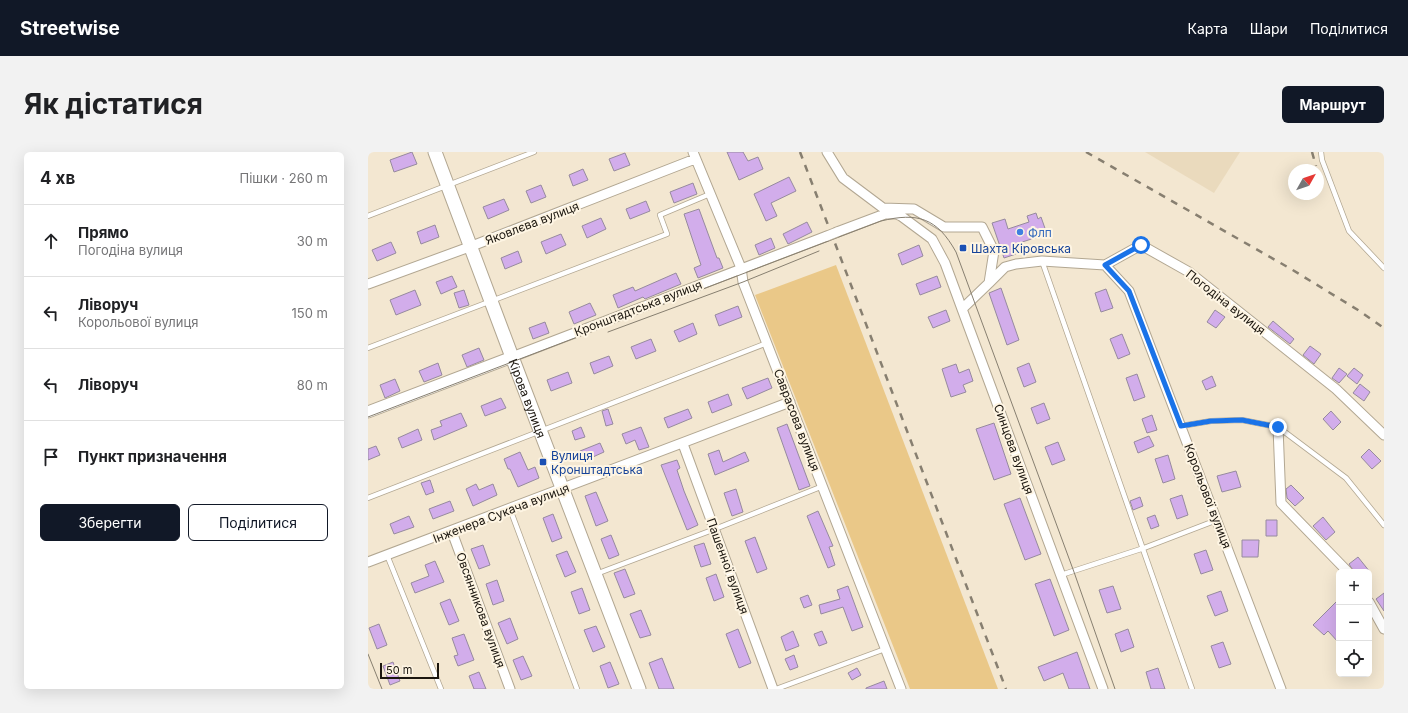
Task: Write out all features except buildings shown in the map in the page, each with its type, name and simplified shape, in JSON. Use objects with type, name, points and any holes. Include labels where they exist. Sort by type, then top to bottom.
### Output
[{"type":"main road","name":"Кірова вулиця","points":[[435,152],[472,246],[490,302],[639,689]]},
{"type":"street","points":[[828,152],[843,178],[883,208],[914,209],[944,226],[982,227],[994,251],[989,283]]},
{"type":"street","name":"Саврасова вулиця","points":[[694,156],[741,268],[743,282],[901,689]]},
{"type":"street","name":"Яковлєва вулиця","points":[[368,284],[472,246],[694,156]]},
{"type":"street","name":"Кронштадтська вулиця","points":[[368,412],[885,214],[896,214],[908,221]]},
{"type":"street","name":"Синцова вулиця","points":[[908,221],[932,239],[945,263],[1103,689]]},
{"type":"street","name":"Погодіна вулиця","points":[[1105,265],[1141,245],[1189,272],[1336,389],[1384,435]]},
{"type":"street","points":[[962,309],[1005,267],[1016,264],[1042,261],[1105,265]]},
{"type":"street","name":"Корольової вулиця","points":[[1105,265],[1129,291],[1281,689]]},
{"type":"street","name":"Інженера Сукача вулиця","points":[[368,562],[452,532],[790,402]]},
{"type":"street","points":[[1278,427],[1281,503],[1345,569]]},
{"type":"street","name":"Пашенної вулиця","points":[[683,444],[773,689]]},
{"type":"street","name":"Овсянникова вулиця","points":[[452,532],[510,689]]},
{"type":"street","points":[[1371,605],[1384,629]]},
{"type":"lane","points":[[368,216],[534,152]]},
{"type":"lane","points":[[1321,152],[1322,160],[1349,231],[1384,268]]},
{"type":"lane","points":[[368,348],[667,234],[660,215],[710,194]]},
{"type":"lane","points":[[1042,261],[1144,548],[1192,689]]},
{"type":"lane","points":[[368,498],[767,343]]},
{"type":"lane","points":[[1181,426],[1211,421],[1242,420],[1278,427],[1346,478],[1384,525]]},
{"type":"lane","points":[[596,574],[823,486]]},
{"type":"lane","points":[[510,509],[577,689]]},
{"type":"lane","points":[[1060,576],[1144,548],[1217,520]]},
{"type":"lane","points":[[387,555],[441,689]]},
{"type":"lane","points":[[776,689],[885,649]]},
{"type":"shaded area","points":[[1145,152],[1240,152],[1214,193]]},
{"type":"shaded area","points":[[836,265],[998,689],[910,689],[755,295]]},
{"type":"tram line","points":[[368,417],[881,221],[906,217],[925,220],[934,225],[941,232],[956,252],[1074,572],[1115,689]]},
{"type":"tram line","points":[[608,332],[743,282],[819,251]]},
{"type":"tram line","points":[[368,654],[382,689]]},
{"type":"railway","points":[[800,152],[1006,689]]},
{"type":"railway","points":[[1086,152],[1291,269],[1358,310],[1384,328]]},
{"type":"railway","points":[[1312,152],[1315,164]]},
{"type":"place","name":"Флп","points":[[1020,232]]},
{"type":"place","name":"Шахта Кіровська","points":[[963,248]]},
{"type":"place","name":"Вулиця Кронштадтська","points":[[543,462]]},
{"type":"route","points":[[1141,245],[1105,265],[1129,291],[1181,426],[1211,421],[1242,420],[1278,427]]}]
